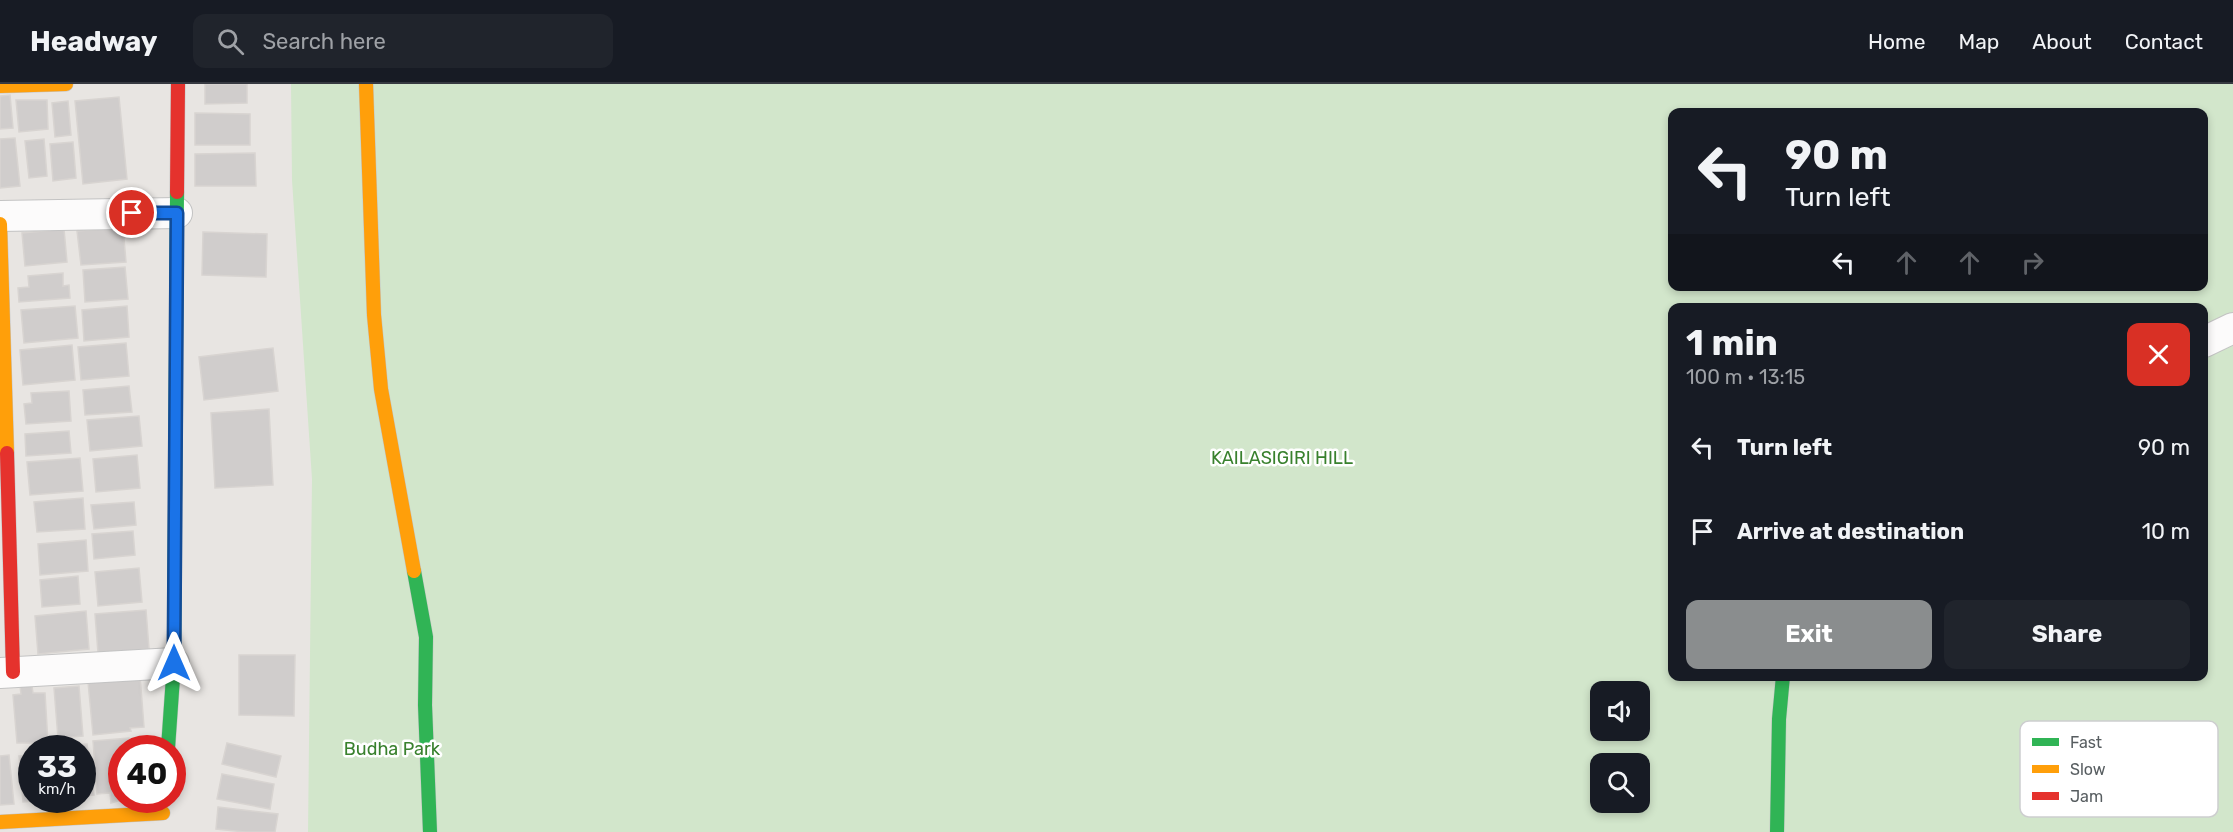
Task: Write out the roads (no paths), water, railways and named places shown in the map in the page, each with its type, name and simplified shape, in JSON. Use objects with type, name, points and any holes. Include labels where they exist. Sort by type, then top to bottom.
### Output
[{"type":"street","points":[[0,86],[66,84]]},
{"type":"street","points":[[169,735],[174,663],[178,84]]},
{"type":"street","points":[[366,84],[374,315],[381,389],[426,637],[425,705],[430,832]]},
{"type":"street","points":[[0,216],[177,213]]},
{"type":"street","points":[[0,224],[7,672],[174,663]]},
{"type":"street","points":[[2208,340],[2233,328]]},
{"type":"street","points":[[1777,832],[1779,719],[1783,681]]},
{"type":"street","points":[[0,822],[146,813]]},
{"type":"park label","name":"KAILASIGIRI HILL","points":[[1282,458]]},
{"type":"park label","name":"Budha Park","points":[[392,749]]}]
